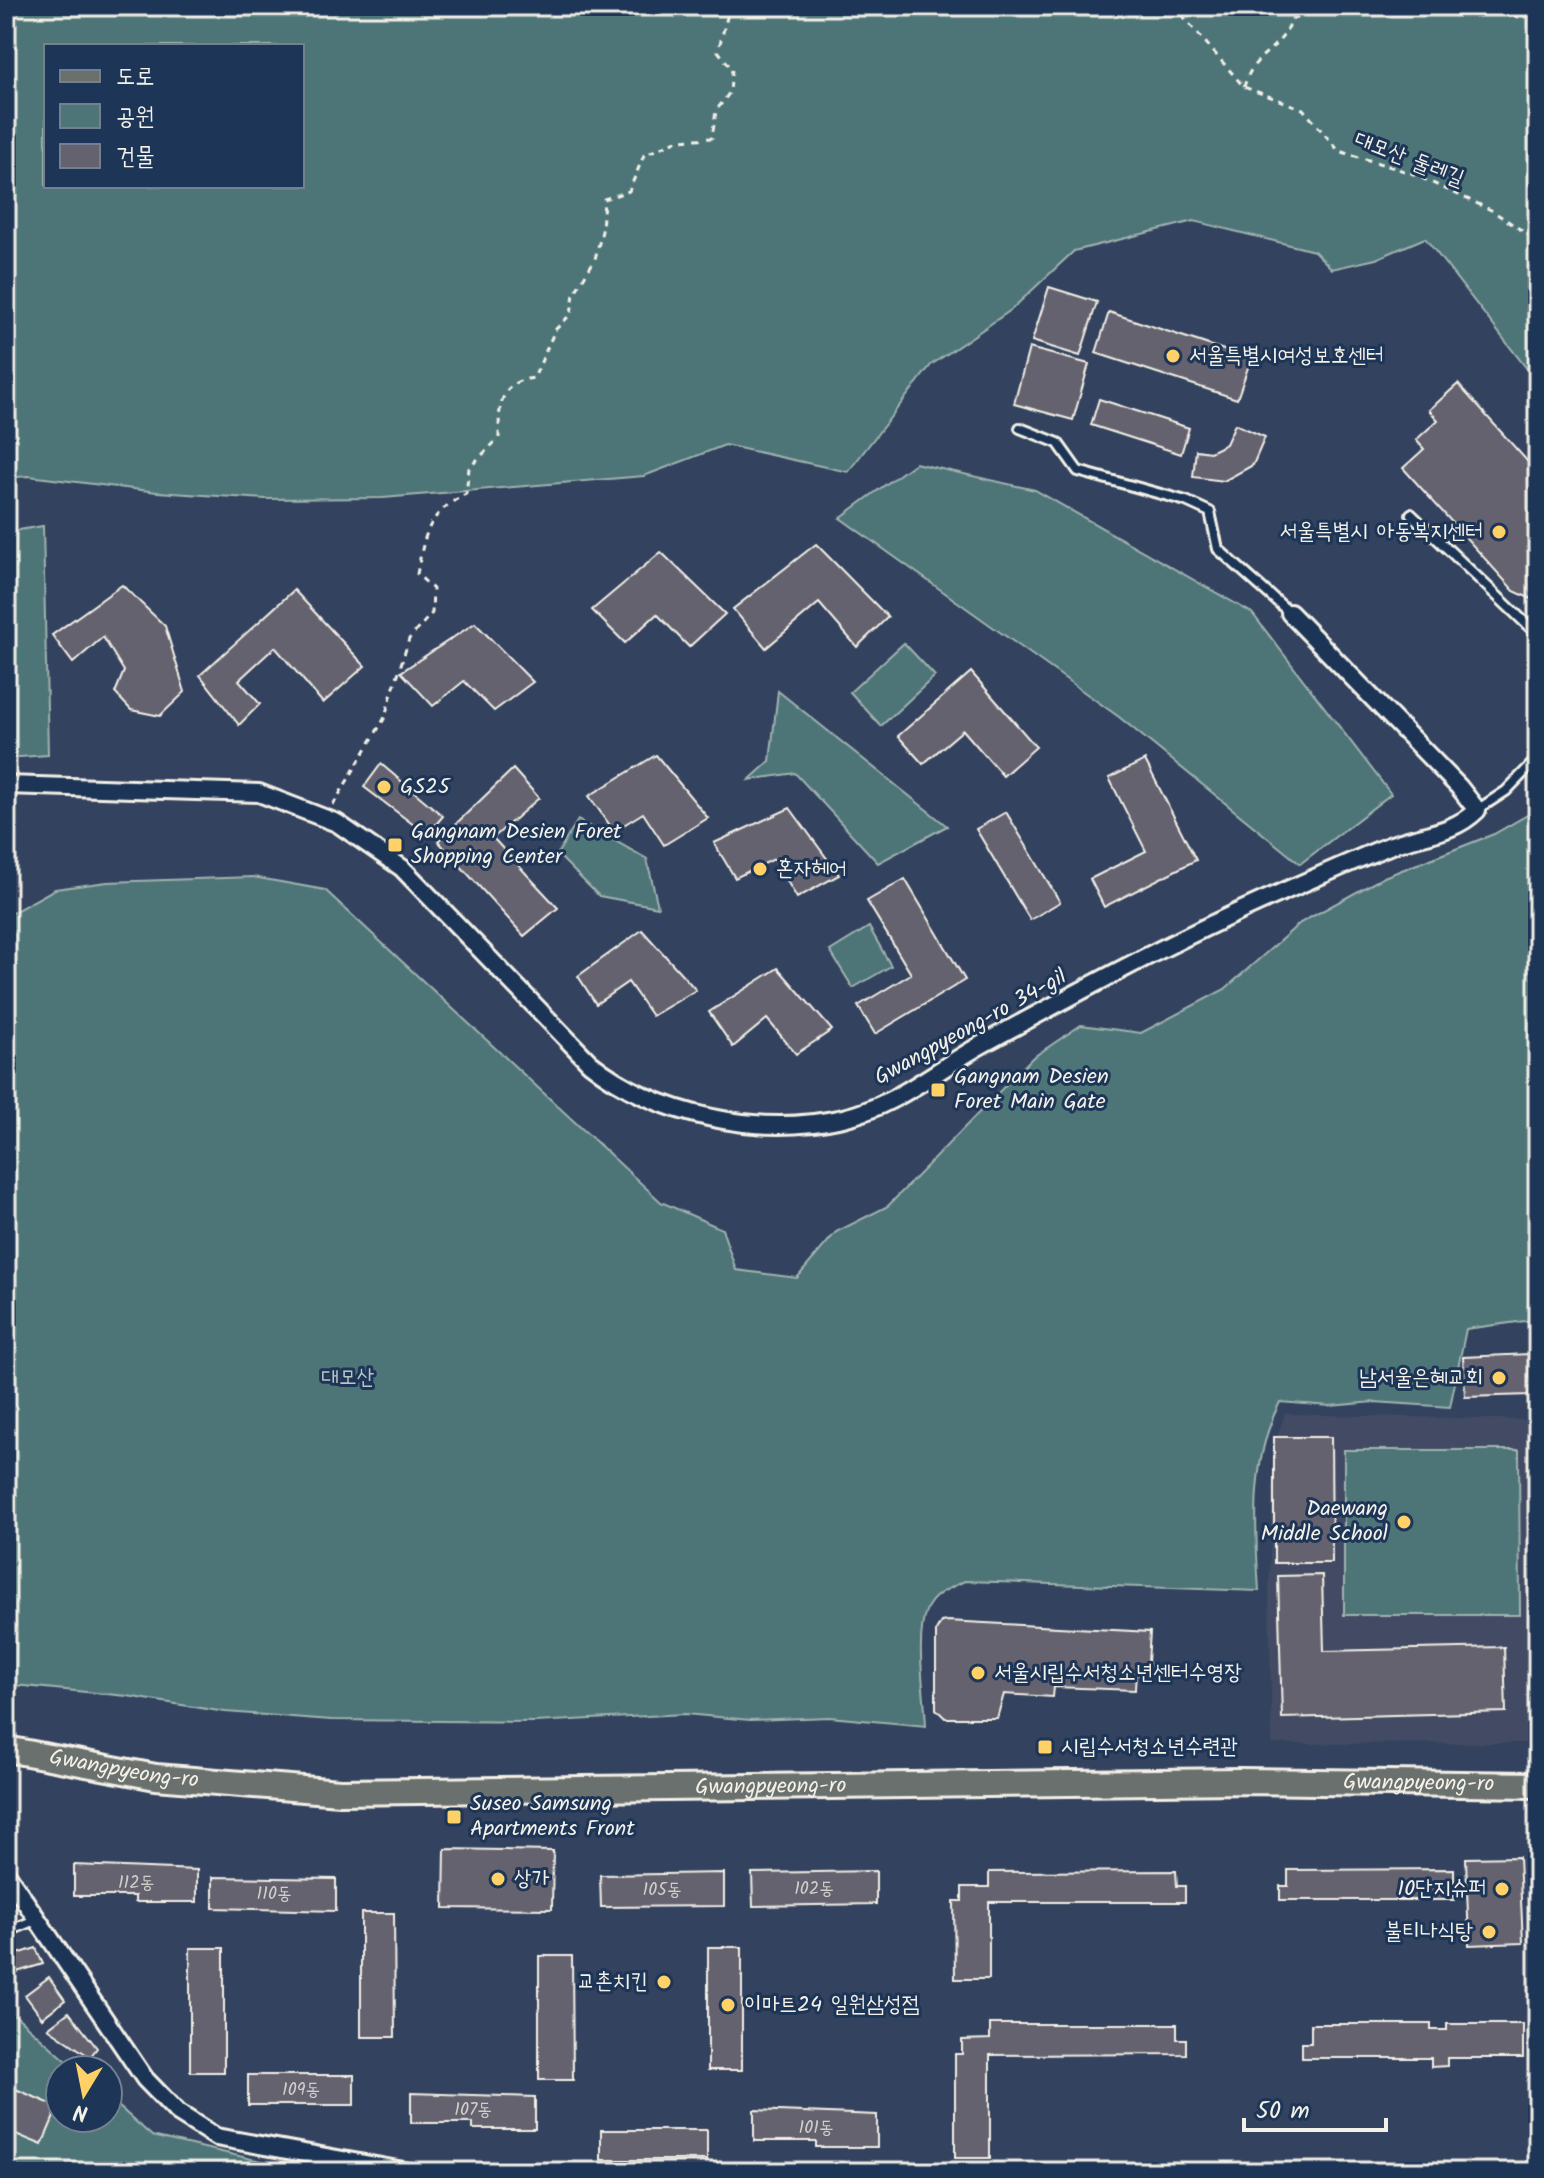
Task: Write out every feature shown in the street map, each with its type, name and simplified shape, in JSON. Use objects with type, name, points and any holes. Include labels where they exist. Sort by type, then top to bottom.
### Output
[{"type":"main road","name":"Gwangpyeong-ro","points":[[6,1749],[156,1777],[340,1792],[1240,1781],[1538,1785]]},
{"type":"street","points":[[1290,613],[1459,787],[1477,810]]},
{"type":"street","name":"Gwangpyeong-ro 34-gil","points":[[6,785],[259,793],[325,818],[402,868],[590,1063],[624,1088],[673,1109],[747,1123],[799,1124],[844,1118],[901,1097],[941,1067],[1060,1002],[1272,897],[1392,845],[1463,824],[1477,810]]},
{"type":"street","points":[[6,1873],[145,2079],[178,2113],[216,2137],[409,2172]]},
{"type":"lane","points":[[1020,428],[1058,443],[1078,471],[1186,501],[1210,512],[1218,549],[1290,613]]},
{"type":"lane","points":[[1411,514],[1538,635]]},
{"type":"lane","points":[[1477,810],[1506,791],[1538,758]]},
{"type":"lane","points":[[6,1932],[35,1920]]},
{"type":"path","points":[[255,6],[261,6]]},
{"type":"path","points":[[325,818],[384,719],[409,639],[432,613],[433,589],[417,574],[429,523],[445,505],[466,494],[469,468],[499,438],[499,405],[504,391],[520,379],[534,378],[555,330],[571,314],[574,294],[595,259],[602,231],[604,199],[629,191],[644,155],[678,140],[712,138],[716,111],[730,92],[732,69],[718,51],[730,6]]},
{"type":"path","name":"대모산 둘레길","points":[[1174,6],[1244,87],[1303,109],[1339,151],[1411,173],[1491,210],[1538,241]]},
{"type":"path","points":[[1244,87],[1250,67],[1287,34],[1292,19],[1314,12],[1322,16],[1330,15],[1342,6]]},
{"type":"path","points":[[1491,6],[1523,19],[1536,6]]},
{"type":"shaded area","name":"Daewang Middle School","points":[[1285,1414],[1538,1420],[1538,1743],[1272,1744],[1269,1596],[1273,1447]]},
{"type":"green space","points":[[6,6],[1538,6],[1538,383],[1425,238],[1376,259],[1332,269],[1314,251],[1194,221],[1074,251],[1011,310],[931,365],[848,472],[725,445],[644,476],[383,498],[266,499],[157,492],[29,476],[6,478]]},
{"type":"green space","points":[[915,463],[1035,490],[1252,613],[1391,794],[1300,864],[1119,717],[840,518]]},
{"type":"green space","points":[[43,526],[48,755],[6,758],[6,532]]},
{"type":"green space","points":[[904,643],[935,676],[881,726],[850,692]]},
{"type":"green space","points":[[778,691],[947,826],[878,863],[795,773],[749,780],[770,761]]},
{"type":"green space","name":"대모산","points":[[1538,809],[1538,1308],[1532,1320],[1466,1329],[1450,1407],[1374,1402],[1330,1406],[1280,1402],[1270,1424],[1259,1470],[1256,1543],[1259,1591],[965,1581],[937,1596],[926,1611],[921,1652],[926,1726],[829,1717],[750,1720],[685,1714],[535,1722],[331,1720],[225,1712],[127,1696],[14,1685],[9,1611],[6,1608],[6,916],[55,889],[107,882],[253,877],[325,890],[661,1202],[722,1229],[736,1270],[797,1278],[836,1232],[888,1206],[1032,1058],[1081,1025],[1141,1033],[1225,989],[1300,923],[1384,877],[1494,834]]},
{"type":"green space","points":[[578,820],[647,859],[658,907],[599,896],[557,854]]},
{"type":"green space","points":[[869,927],[891,966],[853,988],[830,951]]},
{"type":"green space","points":[[1344,1450],[1519,1450],[1520,1615],[1344,1615]]},
{"type":"green space","points":[[15,2015],[59,2054],[44,2054],[44,2134],[124,2134],[124,2111],[152,2136],[309,2172],[6,2172],[6,2019]]},
{"type":"building","points":[[1049,287],[1097,302],[1080,356],[1032,341]]},
{"type":"building","name":"서울특별시여성보호센터","points":[[1109,312],[1251,359],[1237,399],[1096,353]]},
{"type":"building","points":[[1029,348],[1089,364],[1073,420],[1014,404]]},
{"type":"building","name":"서울특별시 아동복지센터","points":[[1458,384],[1538,473],[1538,602],[1514,591],[1403,468],[1424,449],[1416,440],[1438,420],[1429,410]]},
{"type":"building","points":[[1099,399],[1189,428],[1181,454],[1091,425]]},
{"type":"building","points":[[1235,424],[1265,437],[1253,465],[1224,481],[1193,477],[1196,450],[1210,452],[1226,444]]},
{"type":"building","points":[[816,544],[888,617],[857,647],[819,603],[766,648],[733,609]]},
{"type":"building","points":[[661,552],[725,614],[689,647],[657,614],[625,643],[592,610]]},
{"type":"building","points":[[122,585],[165,626],[185,692],[160,716],[131,710],[115,693],[124,671],[103,637],[73,663],[52,635]]},
{"type":"building","points":[[294,590],[365,666],[323,703],[275,647],[239,680],[260,704],[239,725],[200,675]]},
{"type":"building","points":[[475,623],[533,682],[494,711],[464,681],[433,706],[401,672]]},
{"type":"building","points":[[971,672],[1036,747],[1003,776],[963,730],[923,764],[898,736]]},
{"type":"building","points":[[656,755],[708,818],[664,845],[643,813],[614,831],[589,796]]},
{"type":"building","points":[[1145,760],[1196,860],[1104,907],[1090,879],[1146,851],[1109,778]]},
{"type":"building","points":[[381,764],[443,816],[427,835],[364,787]]},
{"type":"building","points":[[513,769],[539,798],[493,838],[558,908],[524,936],[438,841]]},
{"type":"building","points":[[790,808],[839,875],[797,898],[774,859],[735,878],[714,843]]},
{"type":"building","points":[[1006,812],[1060,902],[1030,920],[976,829]]},
{"type":"building","points":[[905,879],[965,980],[875,1034],[858,1006],[911,974],[867,901]]},
{"type":"building","points":[[642,930],[696,990],[652,1016],[628,982],[596,1004],[578,976]]},
{"type":"building","points":[[778,968],[832,1030],[796,1054],[767,1019],[733,1047],[709,1012]]},
{"type":"building","points":[[1529,1354],[1531,1395],[1465,1397],[1463,1357]]},
{"type":"building","points":[[1274,1437],[1331,1437],[1332,1563],[1274,1563]]},
{"type":"building","points":[[1322,1575],[1324,1651],[1504,1647],[1506,1712],[1282,1718],[1278,1576]]},
{"type":"building","points":[[941,1622],[1150,1632],[1148,1662],[1154,1669],[1153,1674],[1143,1679],[1136,1671],[1135,1690],[1054,1687],[1053,1697],[1004,1694],[997,1718],[945,1718],[936,1709],[936,1631]]},
{"type":"building","name":"상가","points":[[445,1849],[553,1851],[552,1909],[444,1908]]},
{"type":"building","points":[[1519,1857],[1523,1943],[1469,1945],[1466,1858]]},
{"type":"building","points":[[74,1865],[197,1870],[197,1902],[135,1902],[135,1896],[74,1896]]},
{"type":"building","points":[[1454,1869],[1454,1900],[1280,1900],[1280,1886],[1288,1886],[1288,1870]]},
{"type":"building","points":[[876,1871],[876,1904],[753,1906],[752,1873]]},
{"type":"building","points":[[1176,1871],[1177,1886],[1185,1886],[1185,1902],[989,1902],[989,1979],[955,1979],[954,1901],[962,1901],[962,1887],[989,1887],[989,1872]]},
{"type":"building","points":[[724,1873],[724,1906],[601,1907],[600,1875]]},
{"type":"building","points":[[213,1877],[336,1879],[336,1911],[213,1908]]},
{"type":"building","points":[[361,1913],[394,1913],[395,2037],[361,2037]]},
{"type":"building","points":[[708,1947],[742,1947],[742,2070],[708,2070]]},
{"type":"building","points":[[36,1948],[43,1964],[7,1975],[6,1958]]},
{"type":"building","points":[[190,1948],[224,1948],[224,2072],[190,2072]]},
{"type":"building","points":[[539,1956],[572,1956],[573,2080],[539,2080]]},
{"type":"building","points":[[49,1977],[65,2000],[42,2018],[25,1995]]},
{"type":"building","points":[[69,2012],[97,2048],[92,2054],[86,2054],[48,2028]]},
{"type":"building","points":[[990,2024],[1177,2024],[1177,2039],[1186,2039],[1186,2054],[990,2055],[990,2158],[955,2158],[955,2054],[962,2054],[962,2040],[990,2039]]},
{"type":"building","points":[[1311,2024],[1431,2024],[1431,2030],[1447,2030],[1447,2024],[1523,2024],[1523,2058],[1447,2058],[1447,2066],[1431,2067],[1431,2058],[1302,2058],[1302,2043],[1311,2043]]},
{"type":"building","points":[[248,2075],[354,2075],[354,2105],[248,2105]]},
{"type":"building","points":[[6,2085],[44,2101],[44,2134],[47,2134],[42,2145],[6,2130]]},
{"type":"building","points":[[411,2093],[535,2097],[535,2129],[473,2129],[473,2123],[411,2123]]},
{"type":"building","points":[[754,2110],[877,2115],[877,2147],[816,2147],[816,2141],[754,2141]]},
{"type":"building","points":[[601,2130],[707,2130],[707,2160],[601,2160]]},
{"type":"place","name":"서울특별시여성보호센터","points":[[1173,356]]},
{"type":"place","name":"서울특별시 아동복지센터","points":[[1499,532]]},
{"type":"place","name":"GS25","points":[[384,787]]},
{"type":"place","name":"Gangnam Desien Foret Shopping Center","points":[[395,845]]},
{"type":"place","name":"혼자헤어","points":[[760,869]]},
{"type":"place","name":"Gangnam Desien Foret Main Gate","points":[[938,1090]]},
{"type":"place","name":"남서울은혜교회","points":[[1499,1378]]},
{"type":"place","name":"Daewang Middle School","points":[[1404,1522]]},
{"type":"place","name":"서울시립수서청소년센터수영장","points":[[978,1673]]},
{"type":"place","name":"시립수서청소년수련관","points":[[1045,1747]]},
{"type":"place","name":"Suseo Samsung Apartments Front","points":[[454,1817]]},
{"type":"place","name":"상가","points":[[498,1879]]},
{"type":"place","name":"10단지슈퍼","points":[[1502,1889]]},
{"type":"place","name":"불티나식탕","points":[[1489,1932]]},
{"type":"place","name":"교촌치킨","points":[[664,1982]]},
{"type":"place","name":"이마트24 일원삼성점","points":[[728,2005]]}]
